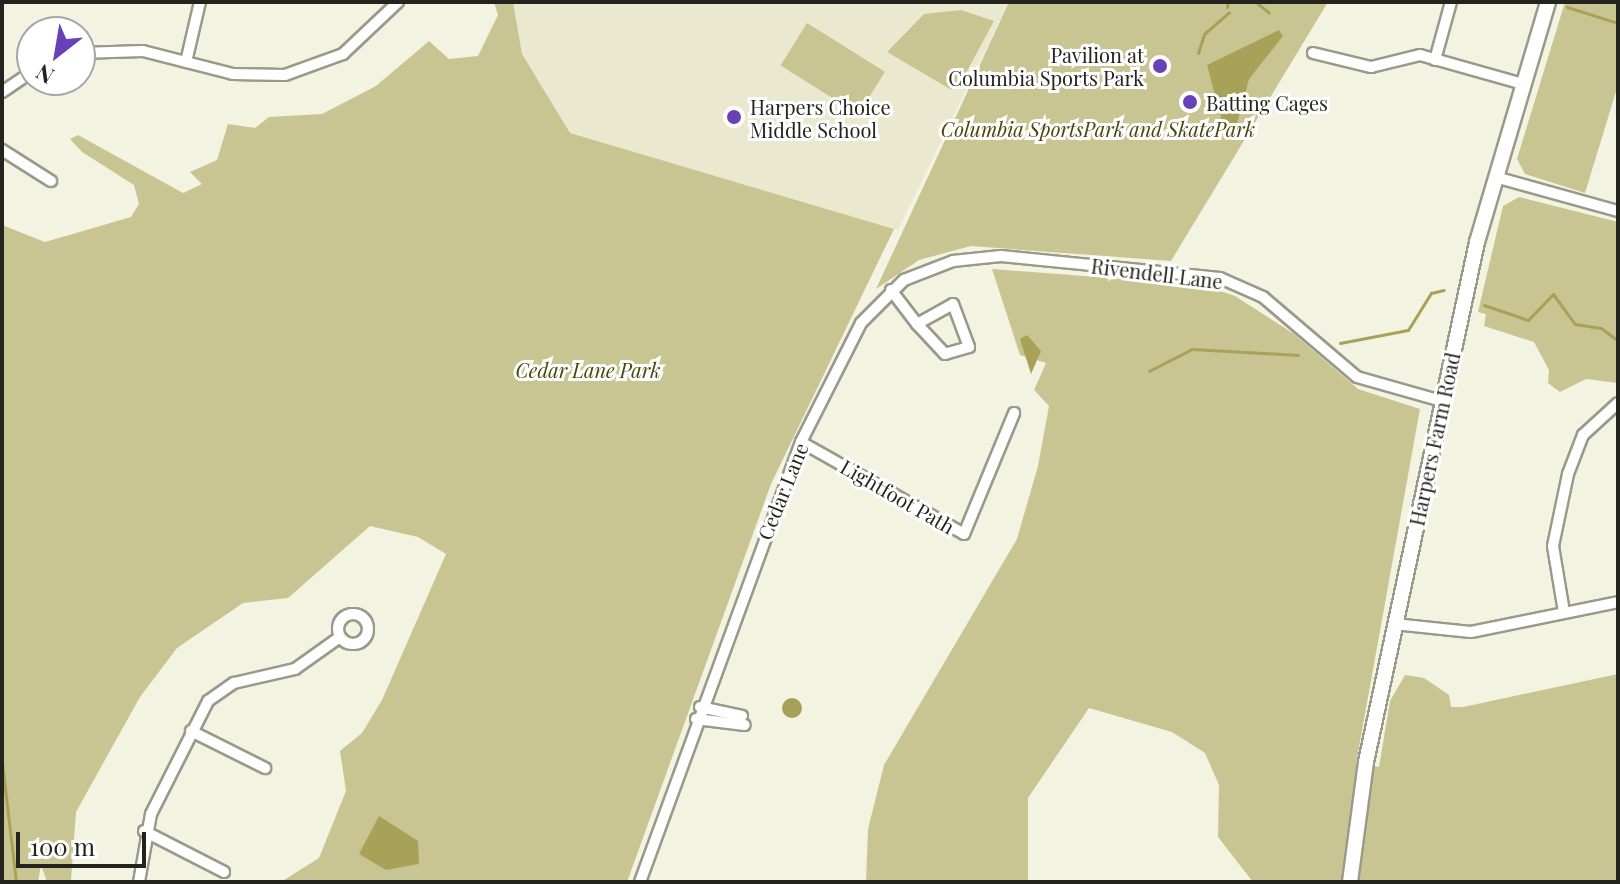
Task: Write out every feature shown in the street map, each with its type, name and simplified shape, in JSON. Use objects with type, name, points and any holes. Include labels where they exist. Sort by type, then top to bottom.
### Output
[{"type":"main road","name":"Harpers Farm Road","points":[[1350,882],[1394,624],[1442,401],[1495,177],[1548,2]]},
{"type":"street","points":[[186,62],[200,2]]},
{"type":"street","points":[[96,52],[127,49],[252,76],[308,69],[357,44],[398,2]]},
{"type":"street","points":[[1435,60],[1451,2]]},
{"type":"street","points":[[1313,53],[1371,67],[1412,54],[1523,84]]},
{"type":"street","points":[[2,150],[51,181]]},
{"type":"street","points":[[1495,177],[1618,211]]},
{"type":"street","name":"Rivendell Lane","points":[[891,290],[936,265],[978,257],[1220,278],[1280,309],[1357,377],[1442,401]]},
{"type":"street","points":[[891,290],[917,324],[945,354],[969,347],[953,304],[917,324]]},
{"type":"street","name":"Cedar Lane","points":[[640,882],[700,707],[801,442],[856,331],[891,290]]},
{"type":"street","points":[[1564,612],[1553,546],[1568,474],[1583,435],[1618,403]]},
{"type":"street","name":"Lightfoot Path","points":[[801,442],[964,534],[1014,413]]},
{"type":"street","points":[[1394,624],[1461,632],[1618,602]]},
{"type":"street","points":[[139,882],[144,831],[191,731],[227,687],[295,669],[340,637]]},
{"type":"street","points":[[696,719],[743,720],[700,707]]},
{"type":"street","points":[[191,731],[265,768]]},
{"type":"street","points":[[144,831],[224,872]]},
{"type":"shaded area","name":"Harpers Choice Middle School","points":[[499,2],[1009,2],[898,230],[516,129]]},
{"type":"shaded area","points":[[1279,30],[1283,36],[1249,79],[1236,127],[1223,125],[1207,65]]},
{"type":"shaded area","points":[[1027,335],[1041,351],[1031,374],[1020,339]]},
{"type":"shaded area","points":[[792,698],[799,701],[802,708],[799,715],[792,718],[785,715],[782,708],[785,701]]},
{"type":"shaded area","points":[[379,816],[418,841],[419,864],[386,870],[359,854]]},
{"type":"green space","name":"Cedar Lane Park","points":[[494,2],[513,2],[522,54],[570,133],[894,229],[771,484],[627,882],[281,882],[319,858],[346,791],[340,751],[362,733],[382,700],[446,554],[418,537],[370,526],[288,598],[243,603],[177,648],[140,697],[76,812],[71,880],[47,882],[41,865],[38,882],[2,882],[2,225],[45,242],[131,217],[139,204],[134,185],[82,152],[70,139],[78,135],[183,193],[202,184],[190,172],[217,160],[228,124],[255,128],[269,117],[322,114],[376,86],[429,41],[449,59],[478,56],[498,15]]},
{"type":"green space","name":"Columbia SportsPark and SkatePark","points":[[1009,2],[1328,2],[1171,261],[971,246],[919,260],[876,289]]},
{"type":"green space","points":[[1565,2],[1618,2],[1618,85],[1585,193],[1525,174],[1517,159]]},
{"type":"green space","points":[[961,10],[994,21],[959,86],[950,89],[887,52],[924,14]]},
{"type":"green space","points":[[807,23],[885,72],[859,114],[781,65]]},
{"type":"green space","points":[[1519,197],[1618,222],[1618,383],[1586,379],[1560,392],[1548,383],[1549,370],[1534,342],[1484,326],[1486,314],[1478,312],[1503,206]]},
{"type":"green space","points":[[992,269],[1202,285],[1235,296],[1294,334],[1358,389],[1420,409],[1356,764],[1379,767],[1390,701],[1405,675],[1424,678],[1449,695],[1451,707],[1463,707],[1618,674],[1618,882],[1253,882],[1218,837],[1219,785],[1205,753],[1172,732],[1089,708],[1028,798],[1028,882],[866,882],[868,829],[884,765],[1017,539],[1038,466],[1049,406],[1034,390],[1046,363],[1020,355]]},
{"type":"waterway","points":[[1227,7],[1228,2]]},
{"type":"waterway","points":[[1256,2],[1269,13]]},
{"type":"waterway","points":[[1567,7],[1618,23]]},
{"type":"waterway","points":[[1198,53],[1204,34],[1229,12]]},
{"type":"waterway","points":[[1340,343],[1408,330],[1431,293],[1444,290]]},
{"type":"waterway","points":[[1484,305],[1528,320],[1553,294],[1575,324],[1601,328],[1618,341]]},
{"type":"waterway","points":[[1149,371],[1192,349],[1298,355]]},
{"type":"waterway","points":[[2,763],[16,882]]},
{"type":"place","name":"Pavilion at Columbia Sports Park","points":[[1160,66]]},
{"type":"place","name":"Batting Cages","points":[[1190,102]]},
{"type":"place","name":"Harpers Choice Middle School","points":[[734,117]]}]
